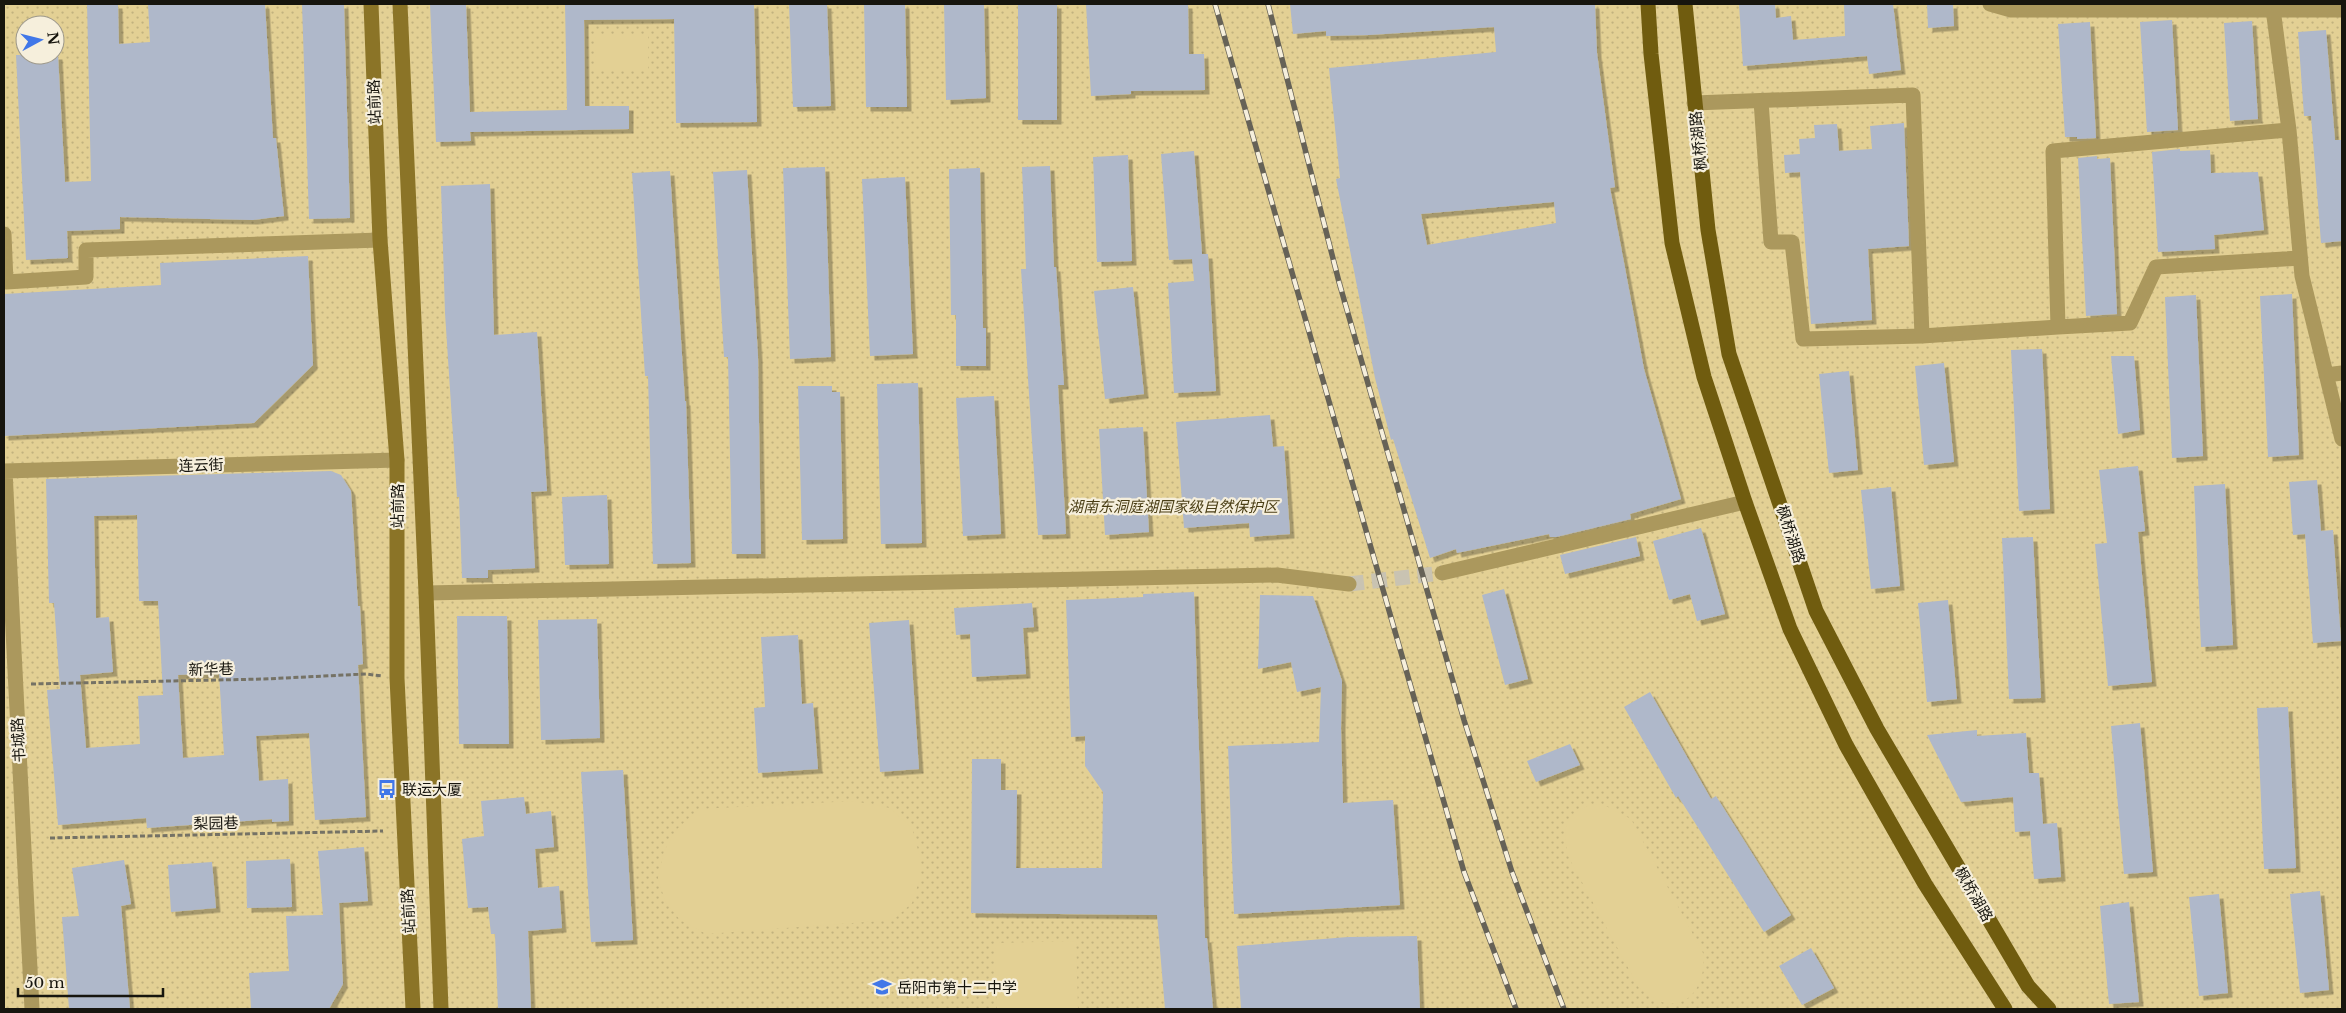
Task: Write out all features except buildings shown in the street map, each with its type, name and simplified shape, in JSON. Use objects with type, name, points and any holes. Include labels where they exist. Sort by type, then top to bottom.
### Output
[{"type":"main road","name":"站前路","points":[[371,4],[380,240],[397,460],[397,678],[413,1009]]},
{"type":"main road","name":"站前路","points":[[400,4],[426,593],[441,1009]]},
{"type":"main road","points":[[1648,4],[1651,54],[1672,243],[1704,377],[1745,502],[1790,629],[1846,745],[1925,884],[2004,1009]]},
{"type":"main road","name":"枫桥湖路","points":[[1685,4],[1708,230],[1729,354],[1816,611],[1877,729],[2028,986],[2049,1009]]},
{"type":"street","points":[[1990,4],[2011,10],[2114,6],[2342,10]]},
{"type":"street","points":[[2273,10],[2289,130],[2302,276],[2342,439]]},
{"type":"street","points":[[1694,104],[1913,95],[1922,336]]},
{"type":"street","points":[[1761,101],[1771,242],[1792,242],[1803,339],[1922,336],[2130,323],[2156,267],[2300,258]]},
{"type":"street","points":[[2058,326],[2053,151],[2289,130]]},
{"type":"street","points":[[4,234],[6,282],[86,277],[86,250],[380,240]]},
{"type":"street","points":[[2326,374],[2342,373]]},
{"type":"street","name":"连云街","points":[[4,471],[397,460]]},
{"type":"street","name":"书城路","points":[[4,471],[32,1009]]},
{"type":"street","points":[[1442,573],[1745,502]]},
{"type":"street","points":[[426,593],[1277,575],[1350,584]]},
{"type":"path","name":"新华巷","points":[[24,684],[264,680],[366,674],[397,678]]},
{"type":"path","name":"梨园巷","points":[[50,838],[383,831]]},
{"type":"green space","name":"湖南东洞庭湖国家级自然保护区","points":[[4,4],[2342,4],[2342,1009],[4,1009]]},
{"type":"green space","points":[[595,36],[648,36],[648,71],[596,71]]},
{"type":"green space","points":[[854,801],[890,808],[912,828],[921,861],[919,881],[912,903],[893,920],[706,934],[680,920],[665,901],[658,878],[664,851],[677,829],[699,809]]},
{"type":"green space","points":[[1595,804],[1608,807],[1631,819],[1703,953],[1704,963],[1699,983],[1688,998],[1680,1002],[1659,1001],[1639,988],[1569,858],[1565,839],[1567,823],[1577,811]]},
{"type":"green space","points":[[1076,941],[1078,1009],[997,1009],[995,943]]},
{"type":"tunnel","points":[[1349,584],[1442,573]]},
{"type":"railway","points":[[1215,4],[1464,872],[1516,1009]]},
{"type":"railway","points":[[1268,4],[1339,282],[1464,720],[1512,872],[1564,1009]]},
{"type":"place","name":"联运大厦","points":[[387,789]]},
{"type":"place","name":"岳阳市第十二中学","points":[[882,987]]}]
